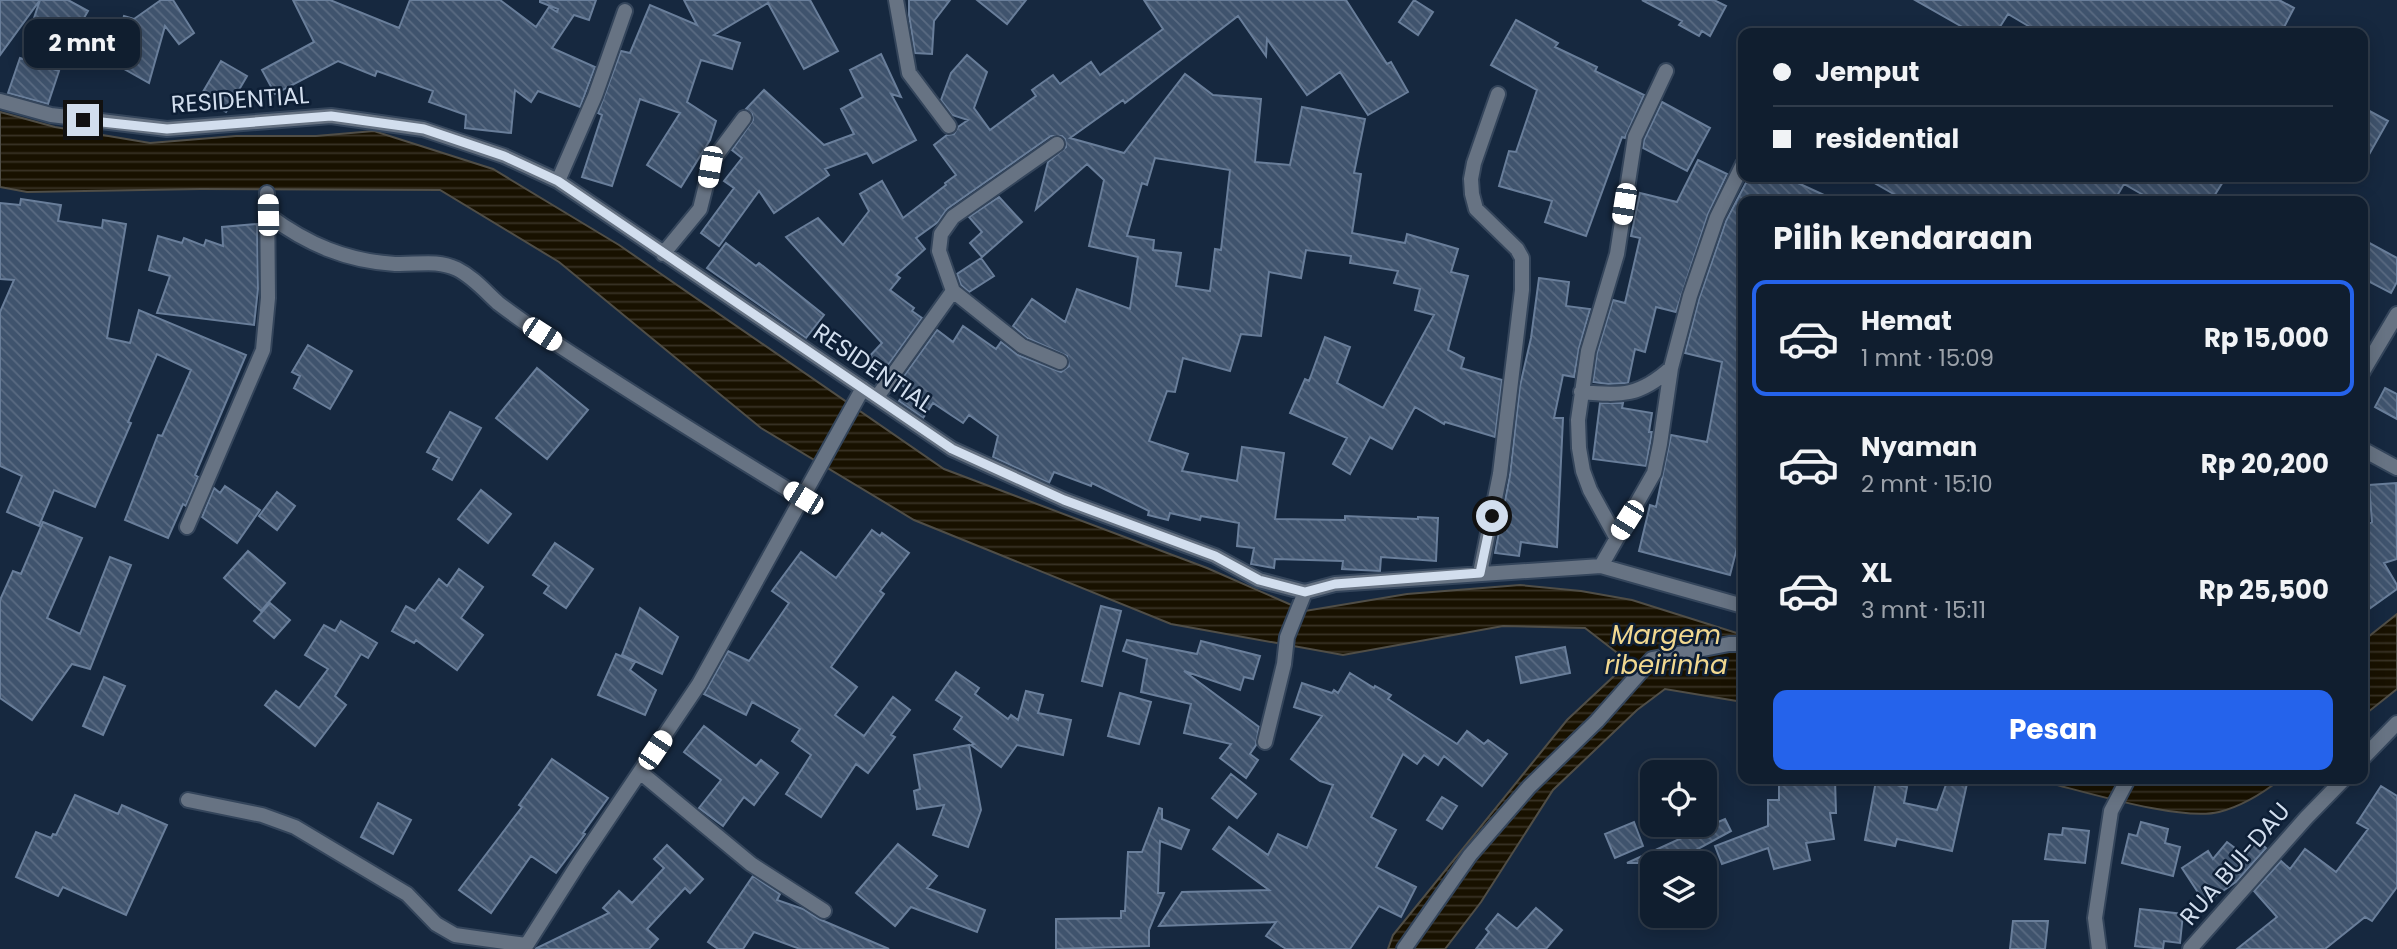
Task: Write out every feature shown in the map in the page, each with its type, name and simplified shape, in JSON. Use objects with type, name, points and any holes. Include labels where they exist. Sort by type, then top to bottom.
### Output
[{"type":"street","points":[[897,0],[909,74],[949,126]]},
{"type":"street","points":[[558,181],[595,96],[625,11]]},
{"type":"street","points":[[1616,537],[1590,490],[1583,471],[1578,448],[1581,392],[1595,324],[1617,254],[1635,137],[1666,71]]},
{"type":"street","points":[[1480,573],[1500,474],[1522,290],[1522,258],[1517,249],[1476,209],[1472,194],[1474,163],[1498,94]]},
{"type":"street","name":"RESIDENTIAL","points":[[0,102],[51,115],[167,129],[331,116],[424,129],[504,156],[558,181],[859,395],[877,397],[952,449],[1064,500],[1215,556],[1259,580],[1305,592],[1335,584],[1601,566],[1738,605]]},
{"type":"street","points":[[663,254],[700,209],[712,161],[744,118]]},
{"type":"street","points":[[1057,144],[953,217],[941,234],[939,251],[953,292],[1021,346],[1060,362]]},
{"type":"street","points":[[1601,566],[1654,473],[1661,444],[1671,368],[1690,296],[1717,217],[1738,174]]},
{"type":"street","points":[[187,527],[263,350],[268,298],[267,193]]},
{"type":"street","points":[[268,215],[294,234],[317,246],[342,254],[398,264],[429,262],[457,269],[468,275],[519,319],[677,423],[803,498]]},
{"type":"street","points":[[877,397],[953,292]]},
{"type":"street","points":[[2368,363],[2397,313]]},
{"type":"street","points":[[1581,392],[1624,395],[1636,392],[1671,368]]},
{"type":"street","points":[[188,800],[262,815],[295,827],[407,894],[436,924],[455,935],[525,947],[699,684],[859,395]]},
{"type":"street","points":[[2368,452],[2397,468]]},
{"type":"street","points":[[1265,742],[1284,664],[1287,637],[1305,592]]},
{"type":"street","points":[[1404,949],[1470,855],[1529,787],[1597,721],[1652,659],[1738,644]]},
{"type":"street","points":[[2368,753],[2397,723]]},
{"type":"street","points":[[640,772],[751,864],[824,911]]},
{"type":"street","points":[[2099,949],[2095,918],[2110,811],[2125,784]]},
{"type":"street","name":"RUA BUI-DAU","points":[[2190,949],[2339,784]]},
{"type":"water","name":"Margem ribeirinha","points":[[0,112],[55,127],[150,143],[236,136],[316,136],[374,131],[493,169],[619,245],[944,469],[1207,568],[1305,611],[1407,594],[1520,585],[1581,591],[1632,600],[1738,633],[1738,701],[1665,689],[1637,710],[1553,790],[1481,902],[1445,949],[1388,949],[1393,935],[1567,720],[1629,662],[1585,628],[1503,626],[1343,655],[1171,624],[914,520],[761,428],[559,262],[440,190],[201,189],[27,192],[0,187]]},
{"type":"water","points":[[2397,614],[2397,689],[2368,712],[2368,637]]},
{"type":"water","points":[[2053,784],[2274,784],[2236,806],[2201,814],[2154,809]]},
{"type":"building","points":[[0,0],[40,0],[0,55]]},
{"type":"building","points":[[40,0],[68,0],[88,11],[80,25],[116,45],[124,16],[134,19],[161,0],[173,0],[194,33],[179,44],[165,26],[149,83],[34,18]]},
{"type":"building","points":[[293,0],[330,0],[399,28],[410,0],[500,0],[536,27],[549,7],[557,12],[558,9],[540,0],[596,0],[589,20],[574,15],[552,48],[595,67],[580,107],[538,91],[531,102],[515,90],[511,133],[465,128],[466,115],[429,102],[433,91],[377,71],[375,76],[338,61],[275,94],[262,70],[314,42]]},
{"type":"building","points":[[684,0],[810,0],[838,51],[804,69],[768,3],[714,35],[740,43],[732,69],[701,60],[687,102],[716,121],[710,140],[681,187],[647,165],[680,113],[640,99],[612,186],[582,177],[602,115],[598,113],[621,51],[630,53],[650,5],[697,25]]},
{"type":"building","points":[[909,0],[950,0],[934,21],[932,54],[915,53]]},
{"type":"building","points":[[977,0],[1026,0],[1007,24]]},
{"type":"building","points":[[1144,0],[1346,0],[1387,64],[1391,62],[1408,92],[1368,115],[1340,72],[1307,95],[1267,39],[1266,56],[1238,16],[1125,103],[1123,100],[1070,138],[1124,153],[1185,74],[1213,95],[1261,99],[1255,162],[1290,165],[1302,107],[1365,119],[1354,173],[1361,174],[1352,233],[1405,243],[1407,234],[1458,249],[1451,272],[1468,276],[1448,350],[1464,358],[1461,368],[1502,380],[1495,437],[1445,422],[1444,424],[1415,407],[1392,449],[1370,437],[1350,474],[1333,464],[1347,438],[1290,413],[1305,379],[1309,381],[1325,337],[1350,347],[1337,383],[1383,408],[1434,315],[1415,310],[1420,289],[1394,283],[1398,271],[1350,263],[1351,256],[1306,250],[1301,278],[1269,272],[1261,336],[1241,334],[1230,371],[1183,358],[1175,392],[1167,391],[1149,441],[1188,454],[1182,471],[1237,481],[1242,447],[1284,453],[1275,519],[1345,520],[1345,516],[1438,518],[1436,561],[1381,557],[1380,571],[1342,569],[1343,561],[1275,559],[1274,568],[1251,564],[1254,548],[1237,546],[1239,523],[1201,516],[1200,520],[1170,513],[1168,520],[1148,515],[1149,511],[1092,483],[1091,486],[1054,472],[1049,483],[993,457],[998,436],[969,415],[963,423],[933,403],[923,418],[899,401],[907,389],[899,383],[937,330],[953,342],[963,326],[996,349],[1001,342],[1018,355],[1061,372],[1069,366],[1067,356],[1027,338],[1013,326],[1032,299],[1065,322],[1077,289],[1130,309],[1138,257],[1089,246],[1104,180],[1087,164],[1036,209],[1048,162],[1066,147],[1062,136],[1051,136],[947,209],[938,222],[916,238],[925,249],[896,275],[900,278],[890,290],[914,308],[912,311],[922,318],[883,372],[867,359],[882,343],[786,237],[818,218],[843,245],[869,211],[860,194],[882,181],[903,218],[956,175],[934,145],[947,135],[954,134],[958,127],[968,120],[952,115],[941,100],[951,73],[967,55],[987,72],[974,108],[990,130],[1036,96],[1032,90],[1053,75],[1060,84],[1091,62],[1100,75],[1163,29]],"holes":[[[1155,158],[1230,170],[1221,250],[1215,249],[1210,291],[1176,286],[1181,253],[1153,250],[1154,240],[1127,236],[1142,183],[1147,185]]]},
{"type":"building","points":[[1414,0],[1433,12],[1418,35],[1399,22]]},
{"type":"building","points":[[1642,0],[1714,0],[1726,6],[1710,36],[1702,31],[1699,36],[1679,25],[1682,21]]},
{"type":"building","points":[[1915,0],[2279,0],[2294,8],[2284,28],[2032,28],[2008,14],[1999,28],[1964,28]]},
{"type":"building","points":[[1516,20],[1558,43],[1555,47],[1597,67],[1595,71],[1644,95],[1625,138],[1622,137],[1586,236],[1545,222],[1552,201],[1499,186],[1509,151],[1516,152],[1537,90],[1491,65]]},
{"type":"building","points":[[881,54],[901,97],[891,94],[916,140],[873,163],[867,153],[825,169],[829,175],[774,213],[759,191],[719,246],[701,233],[734,188],[724,181],[742,158],[732,150],[753,120],[752,114],[746,109],[764,90],[824,145],[854,134],[841,109],[863,97],[850,70]]},
{"type":"building","points":[[20,58],[59,71],[48,104],[8,93]]},
{"type":"building","points":[[221,61],[247,76],[226,112],[200,97]]},
{"type":"building","points":[[1662,102],[1710,128],[1687,171],[1643,148],[1644,140]]},
{"type":"building","points":[[2368,110],[2388,121],[2368,156]]},
{"type":"building","points":[[1698,160],[1727,174],[1708,214],[1676,312],[1656,307],[1645,352],[1635,349],[1628,383],[1593,382],[1597,353],[1613,300],[1625,303],[1640,238],[1631,236],[1640,193],[1677,202]]},
{"type":"building","points":[[1746,182],[1796,182],[1826,196],[1739,196]]},
{"type":"building","points":[[1873,182],[2223,182],[2214,196],[2145,196],[2124,184],[2117,196],[1897,196]]},
{"type":"building","points":[[999,197],[1022,222],[982,257],[970,243],[982,232],[969,217]]},
{"type":"building","points":[[1738,198],[1738,544],[1730,575],[1639,551],[1650,505],[1656,507],[1671,435],[1707,442],[1722,362],[1685,353],[1699,299],[1726,221]]},
{"type":"building","points":[[21,199],[61,205],[58,221],[102,228],[103,220],[126,224],[107,338],[130,343],[139,310],[246,355],[195,475],[198,477],[186,506],[183,504],[168,538],[125,520],[158,435],[162,436],[191,370],[157,354],[95,507],[54,490],[39,526],[7,512],[22,476],[0,466],[0,312],[14,280],[0,279],[0,203],[20,205]]},
{"type":"building","points":[[257,224],[258,289],[254,325],[157,313],[170,276],[149,270],[158,236],[182,243],[184,238],[204,246],[206,240],[223,246],[222,227]]},
{"type":"building","points":[[2368,242],[2397,258],[2397,282],[2391,293],[2368,281]]},
{"type":"building","points":[[726,243],[756,266],[759,263],[824,315],[806,338],[707,268]]},
{"type":"building","points":[[981,258],[994,276],[969,292],[961,285],[957,274]]},
{"type":"building","points":[[1539,278],[1569,282],[1566,306],[1590,309],[1574,377],[1563,375],[1554,418],[1563,418],[1557,547],[1521,542],[1519,556],[1495,553],[1510,475],[1520,386],[1531,338]]},
{"type":"building","points":[[308,345],[352,371],[330,409],[294,388],[300,376],[292,372]]},
{"type":"building","points":[[537,368],[588,410],[547,459],[496,418]]},
{"type":"building","points":[[2385,388],[2397,394],[2397,419],[2375,407]]},
{"type":"building","points":[[1600,403],[1623,403],[1622,408],[1652,413],[1649,432],[1652,432],[1646,466],[1593,459]]},
{"type":"building","points":[[450,412],[481,428],[452,480],[433,469],[439,458],[427,452]]},
{"type":"building","points":[[2396,483],[2397,559],[2384,563],[2397,589],[2368,610],[2368,524],[2372,522],[2369,485]]},
{"type":"building","points":[[225,486],[260,510],[237,543],[202,517],[214,488],[220,493]]},
{"type":"building","points":[[481,490],[511,514],[488,543],[458,519]]},
{"type":"building","points":[[277,492],[295,506],[277,530],[259,516]]},
{"type":"building","points":[[43,522],[82,538],[47,618],[80,634],[110,557],[131,565],[90,669],[72,664],[32,720],[0,698],[0,600],[13,571],[21,574]]},
{"type":"building","points":[[872,530],[880,536],[882,533],[909,553],[880,591],[884,594],[831,667],[857,687],[835,715],[864,736],[893,697],[910,710],[891,735],[895,737],[868,773],[856,764],[821,817],[786,794],[811,755],[792,741],[800,729],[752,702],[746,715],[704,694],[728,651],[749,661],[789,603],[772,591],[801,552],[836,578]]},
{"type":"building","points":[[555,543],[593,569],[566,608],[544,593],[549,586],[533,575]]},
{"type":"building","points":[[248,551],[285,583],[261,611],[224,578]]},
{"type":"building","points":[[459,569],[483,587],[461,618],[483,635],[457,670],[416,640],[414,643],[392,631],[406,606],[415,611],[439,579],[447,586]]},
{"type":"building","points":[[270,603],[290,620],[274,638],[254,621]]},
{"type":"building","points":[[1101,606],[1121,611],[1102,686],[1082,681]]},
{"type":"building","points":[[640,608],[678,637],[662,674],[622,655]]},
{"type":"building","points":[[341,621],[377,643],[368,658],[361,654],[335,696],[346,705],[315,746],[265,705],[276,691],[299,708],[328,669],[305,655],[324,625],[335,631]]},
{"type":"building","points":[[1127,640],[1197,654],[1201,641],[1260,656],[1253,679],[1244,677],[1240,690],[1184,671],[1259,727],[1256,745],[1250,754],[1258,760],[1246,778],[1220,758],[1231,744],[1184,733],[1191,704],[1141,692],[1147,659],[1123,651]]},
{"type":"building","points":[[1565,647],[1570,673],[1521,683],[1516,657]]},
{"type":"building","points":[[616,654],[635,662],[630,670],[656,690],[645,715],[598,695]]},
{"type":"building","points":[[956,672],[979,688],[975,694],[1008,719],[1011,715],[1018,720],[1026,691],[1043,695],[1038,713],[1071,720],[1063,755],[1017,745],[1001,767],[971,745],[974,744],[954,729],[962,717],[936,700]]},
{"type":"building","points":[[1350,673],[1391,695],[1388,699],[1457,744],[1467,731],[1484,744],[1488,740],[1507,754],[1482,786],[1444,756],[1438,765],[1424,755],[1417,764],[1403,754],[1371,817],[1396,830],[1376,867],[1416,887],[1401,917],[1379,906],[1350,949],[1286,949],[1266,936],[1276,922],[1159,926],[1182,892],[1269,890],[1213,849],[1229,827],[1268,855],[1278,834],[1307,848],[1333,785],[1320,781],[1291,759],[1322,716],[1294,707],[1302,683],[1338,693]]},
{"type":"building","points":[[104,677],[125,686],[103,735],[83,726]]},
{"type":"building","points":[[1120,693],[1151,702],[1139,744],[1108,736]]},
{"type":"building","points":[[704,726],[756,766],[761,760],[778,773],[754,805],[744,797],[723,826],[699,808],[721,780],[684,752]]},
{"type":"building","points":[[969,745],[981,810],[968,847],[933,835],[944,805],[917,809],[914,791],[920,789],[914,755]]},
{"type":"building","points":[[552,759],[608,798],[556,873],[531,856],[491,913],[459,890],[522,807],[519,805]]},
{"type":"building","points":[[1231,774],[1256,794],[1237,818],[1212,798]]},
{"type":"building","points":[[1779,784],[1835,784],[1836,813],[1830,813],[1834,839],[1806,843],[1810,860],[1774,869],[1768,848],[1722,864],[1715,846],[1768,826],[1768,800],[1779,800]]},
{"type":"building","points":[[1875,784],[1907,787],[1904,803],[1937,810],[1946,784],[1967,784],[1952,851],[1897,839],[1895,846],[1865,840]]},
{"type":"building","points":[[2381,786],[2397,796],[2397,887],[2372,921],[2365,917],[2325,949],[2237,949],[2277,917],[2254,891],[2281,861],[2290,869],[2305,849],[2336,872],[2368,829],[2357,823]]},
{"type":"building","points":[[75,795],[118,814],[122,805],[167,825],[126,915],[63,887],[58,896],[16,877],[36,832],[51,838],[53,834],[56,835]]},
{"type":"building","points":[[1442,797],[1457,806],[1442,829],[1427,820]]},
{"type":"building","points":[[378,803],[411,820],[393,854],[361,837]]},
{"type":"building","points":[[1159,808],[1162,809],[1162,819],[1189,830],[1181,849],[1160,841],[1158,893],[1164,893],[1149,930],[1149,946],[1056,949],[1056,919],[1121,918],[1121,911],[1125,911],[1128,852],[1142,852]]},
{"type":"building","points":[[1725,819],[1731,831],[1694,851],[1653,851],[1684,837],[1717,837],[1717,822]]},
{"type":"building","points":[[1634,822],[1643,846],[1615,858],[1605,834]]},
{"type":"building","points":[[2141,822],[2168,829],[2165,843],[2180,847],[2173,876],[2122,863],[2129,834],[2137,836]]},
{"type":"building","points":[[2063,828],[2089,831],[2085,863],[2045,859],[2049,834],[2062,835]]},
{"type":"building","points":[[2256,839],[2266,848],[2236,882],[2205,903],[2182,868],[2208,851],[2213,859],[2227,842],[2243,854]]},
{"type":"building","points":[[898,844],[937,876],[927,888],[985,910],[977,932],[911,907],[895,926],[856,893]]},
{"type":"building","points":[[667,845],[703,879],[690,893],[685,888],[647,929],[658,939],[649,949],[535,949],[609,913],[603,908],[619,891],[632,903],[664,868],[654,859]]},
{"type":"building","points":[[1640,857],[1640,863],[1627,863]]},
{"type":"building","points":[[753,876],[780,894],[777,900],[803,909],[819,919],[889,949],[800,949],[754,932],[743,949],[718,949],[708,942]]},
{"type":"building","points":[[1536,908],[1562,930],[1546,949],[1476,949],[1489,932],[1486,929],[1498,914],[1517,929]]},
{"type":"building","points":[[2140,909],[2183,914],[2180,943],[2164,941],[2163,949],[2135,946]]},
{"type":"building","points":[[2013,921],[2048,921],[2045,949],[2010,949]]},
{"type":"route","points":[[83,120],[167,129],[331,116],[424,129],[504,156],[558,181],[952,449],[1064,500],[1215,556],[1259,580],[1305,592],[1335,584],[1480,573],[1492,516]]}]
